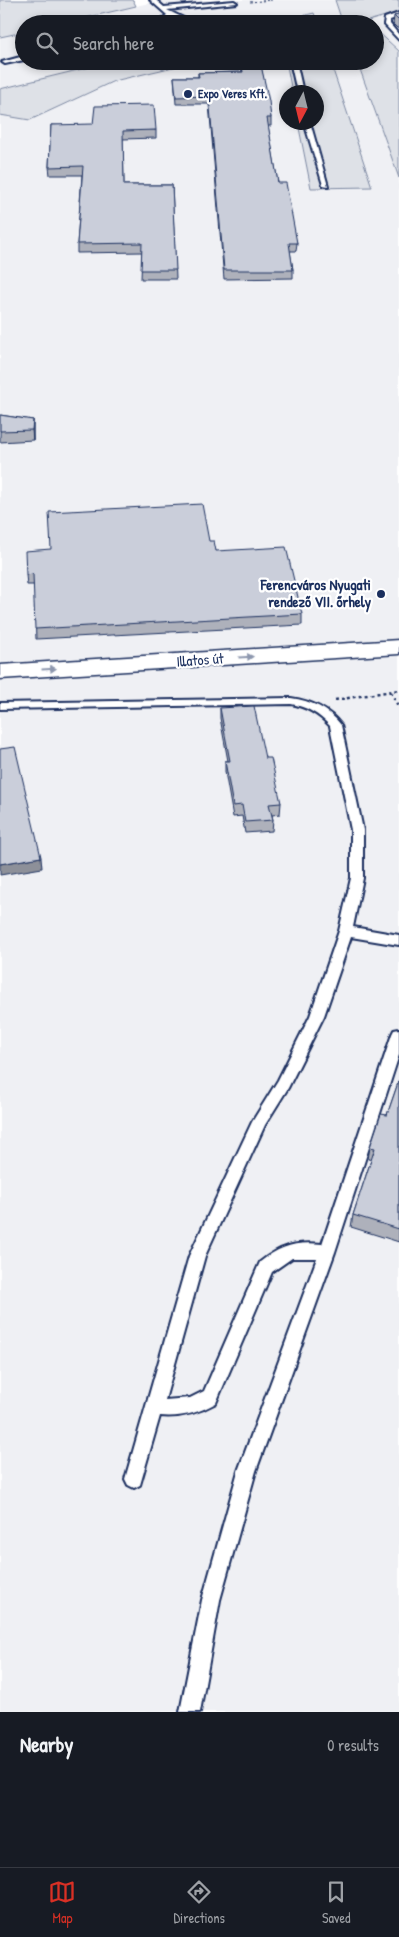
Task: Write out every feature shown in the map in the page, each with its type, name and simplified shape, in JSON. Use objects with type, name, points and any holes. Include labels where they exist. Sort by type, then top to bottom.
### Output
[{"type":"street","name":"Illatos út","points":[[0,653],[399,630]]},
{"type":"street","name":"Illatos út","points":[[0,672],[399,647]]},
{"type":"lane","points":[[154,0],[162,10],[171,15]]},
{"type":"lane","points":[[162,10],[234,4]]},
{"type":"lane","points":[[399,16],[387,19],[387,24],[399,38]]},
{"type":"lane","points":[[5,62],[15,60]]},
{"type":"lane","points":[[295,70],[298,85]]},
{"type":"lane","points":[[309,130],[326,185]]},
{"type":"lane","points":[[0,706],[290,701],[306,704],[323,712],[335,725],[357,830],[357,878],[346,931],[318,1016],[283,1084],[259,1122],[197,1256],[134,1479]]},
{"type":"lane","points":[[346,931],[399,940]]},
{"type":"lane","points":[[190,1712],[211,1600],[247,1471],[327,1252],[399,1034]]},
{"type":"lane","points":[[154,1407],[171,1410],[196,1406],[210,1397],[266,1267],[280,1255],[296,1248],[327,1252]]},
{"type":"path","points":[[234,4],[272,0]]},
{"type":"path","points":[[306,704],[399,690]]},
{"type":"path","points":[[392,692],[399,708]]},
{"type":"shaded area","points":[[0,0],[133,0],[136,6],[98,15],[15,15],[15,34],[0,37]]},
{"type":"shaded area","points":[[162,0],[335,0],[340,15],[315,15],[314,13],[306,15],[98,15]]},
{"type":"shaded area","points":[[335,0],[399,0],[399,12],[384,16],[340,15]]},
{"type":"shaded area","points":[[399,12],[399,51],[384,37],[384,16]]},
{"type":"shaded area","points":[[15,34],[15,70],[78,70],[0,89],[0,37]]},
{"type":"shaded area","points":[[384,37],[399,51],[399,178],[360,70],[384,70]]},
{"type":"shaded area","points":[[78,70],[161,70],[114,81],[30,120],[0,115],[0,89]]},
{"type":"shaded area","points":[[161,70],[288,70],[291,85],[279,85],[279,130],[299,130],[311,188],[371,187],[333,70],[360,70],[399,178],[399,1712],[0,1712],[0,115],[30,120],[114,81]]},
{"type":"shaded area","points":[[288,70],[333,70],[372,187],[311,188],[299,130],[324,130],[324,85],[291,85]]},
{"type":"building","points":[[243,70],[262,70],[269,101],[271,118],[267,118],[278,183],[286,183],[297,243],[289,243],[293,270],[224,270],[209,96],[176,97],[174,77],[199,77],[198,73],[243,72]]},
{"type":"building","points":[[154,105],[156,130],[123,131],[124,185],[172,185],[176,270],[141,270],[142,243],[77,244],[83,166],[49,167],[51,125],[93,124],[95,106]]},
{"type":"building","points":[[0,415],[33,420],[32,430],[0,431]]},
{"type":"building","points":[[202,504],[209,541],[214,541],[216,551],[286,547],[302,614],[35,629],[33,574],[26,575],[25,551],[51,549],[49,512]]},
{"type":"building","points":[[254,706],[265,758],[271,758],[281,803],[269,804],[273,820],[245,822],[242,805],[233,806],[225,761],[230,761],[220,708]]},
{"type":"building","points":[[15,747],[41,857],[0,864],[0,749]]},
{"type":"building","points":[[399,1080],[399,1229],[353,1215],[375,1148],[370,1147],[381,1114],[387,1115]]},
{"type":"place","name":"Expo Veres Kft.","points":[[188,94]]},
{"type":"place","name":"Ferencváros Nyugati rendező VII. őrhely","points":[[381,594]]}]
